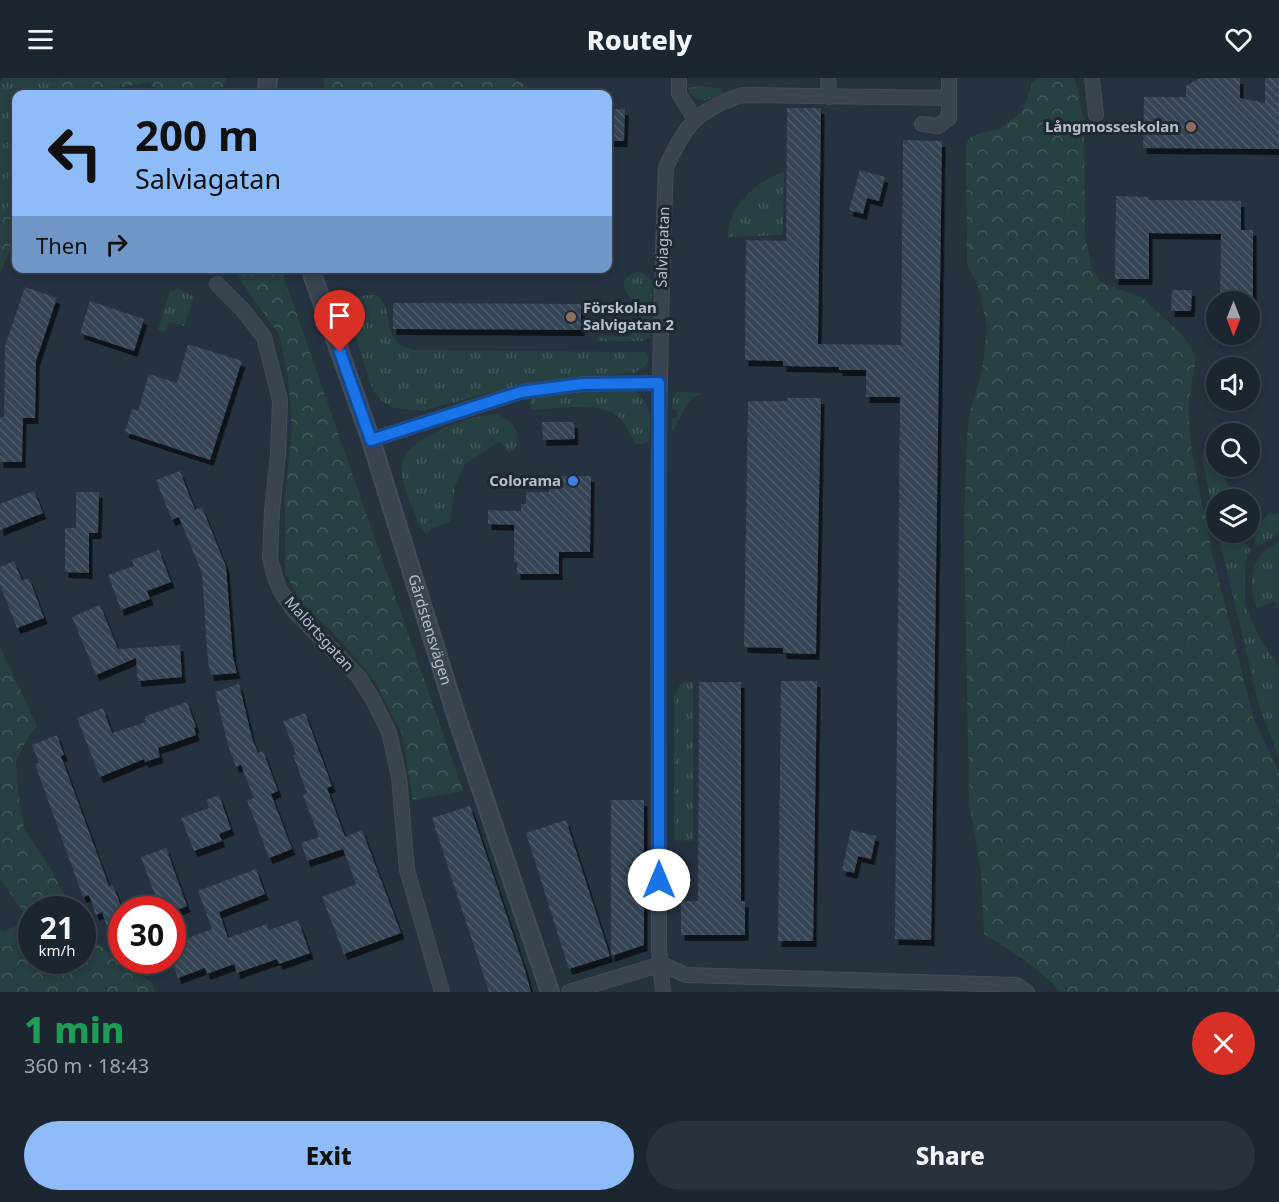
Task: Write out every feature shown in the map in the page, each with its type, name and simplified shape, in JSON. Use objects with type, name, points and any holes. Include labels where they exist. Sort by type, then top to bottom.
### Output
[{"type":"street","points":[[679,78],[679,94],[695,119],[716,104],[742,95],[949,99]]},
{"type":"street","points":[[828,78],[829,97]]},
{"type":"street","points":[[922,124],[938,126],[949,118],[950,78]]},
{"type":"street","points":[[1092,78],[1096,115]]},
{"type":"street","name":"Salviagatan","points":[[663,992],[659,949],[659,383],[666,167],[678,143],[695,119]]},
{"type":"street","name":"Gårdstensvägen","points":[[312,273],[371,440],[457,718],[550,992]]},
{"type":"street","name":"Malörtsgatan","points":[[217,284],[242,309],[264,337],[280,400],[270,559],[274,577],[294,610],[358,676],[389,732],[399,777],[406,870],[442,992]]},
{"type":"street","points":[[371,440],[521,392],[582,384],[659,383]]},
{"type":"street","points":[[569,992],[662,964],[686,975],[1016,985],[1027,992]]},
{"type":"green space","points":[[2,78],[60,78],[55,90],[12,90],[12,196],[0,227],[0,83]]},
{"type":"green space","points":[[60,78],[226,78],[223,90],[155,90],[150,82],[112,90],[55,90]]},
{"type":"green space","points":[[324,78],[513,78],[531,90],[324,90]]},
{"type":"green space","points":[[1038,78],[1073,78],[1076,83],[1084,122],[1085,235],[1092,269],[1102,283],[1143,298],[1183,336],[1196,356],[1188,408],[1192,453],[1206,523],[1206,543],[1210,543],[1254,720],[1279,772],[1279,992],[1061,992],[1024,960],[984,934],[981,871],[969,802],[964,529],[967,435],[971,408],[982,371],[987,329],[980,292],[967,263],[966,148],[968,139],[979,133],[1000,129],[1022,111],[1032,84]]},
{"type":"green space","points":[[700,86],[720,88],[724,93],[699,100],[691,94],[688,88]]},
{"type":"green space","points":[[784,171],[783,235],[728,237],[733,214],[745,196],[763,182]]},
{"type":"green space","points":[[12,196],[12,247],[0,273],[0,227]]},
{"type":"green space","points":[[637,272],[643,273],[652,281],[651,337],[642,341],[598,341],[598,336],[629,337],[640,326],[639,307],[624,288],[625,279]]},
{"type":"green space","points":[[237,273],[282,273],[463,791],[413,800],[402,734],[376,683],[344,644],[302,603],[285,573],[285,497],[292,431],[288,378],[279,334]]},
{"type":"green space","points":[[178,289],[194,297],[184,326],[169,322],[166,332],[158,330],[170,291]]},
{"type":"green space","points":[[377,295],[383,303],[391,333],[396,340],[403,346],[415,350],[646,352],[649,358],[646,366],[634,373],[565,379],[504,389],[422,411],[394,408],[382,401],[373,391],[343,299]]},
{"type":"green space","points":[[632,389],[643,399],[649,412],[651,426],[649,441],[643,444],[636,444],[621,419],[603,409],[579,407],[532,410],[530,401],[565,392]]},
{"type":"green space","points":[[677,392],[704,393],[692,399],[672,430],[672,418],[677,417],[677,410],[672,409],[673,398]]},
{"type":"green space","points":[[495,414],[513,425],[518,437],[517,443],[509,454],[500,441],[465,464],[455,486],[450,522],[431,528],[427,535],[417,519],[405,487],[401,471],[403,461],[418,443],[429,435],[457,423]]},
{"type":"green space","points":[[1206,450],[1206,477],[1202,458],[1203,451]]},
{"type":"green space","points":[[1206,477],[1225,477],[1230,489],[1209,489]]},
{"type":"green space","points":[[1270,513],[1279,514],[1279,534],[1258,546],[1256,543],[1260,543],[1260,522]]},
{"type":"green space","points":[[1279,541],[1279,610],[1275,601],[1257,608],[1252,588],[1254,568],[1262,554]]},
{"type":"green space","points":[[1220,543],[1246,543],[1250,550],[1245,564],[1245,604],[1258,635],[1279,668],[1279,758],[1259,706]]},
{"type":"green space","points":[[0,647],[37,726],[28,737],[16,761],[24,829],[50,868],[65,896],[18,896],[18,905],[0,879]]},
{"type":"green space","points":[[693,682],[693,841],[674,840],[674,697],[680,685]]},
{"type":"green space","points":[[18,924],[18,974],[96,974],[96,943],[108,951],[108,974],[139,974],[152,983],[155,992],[0,992],[0,930],[5,931]]},
{"type":"building","points":[[1200,78],[1240,78],[1240,98],[1265,103],[1265,78],[1279,78],[1279,149],[1143,148],[1144,97],[1186,97],[1186,86]]},
{"type":"building","points":[[787,108],[821,108],[818,344],[901,345],[903,140],[942,141],[931,940],[895,939],[900,397],[866,397],[866,370],[783,366],[783,361],[745,360],[746,240],[786,241]]},
{"type":"building","points":[[612,109],[625,109],[624,141],[612,141]]},
{"type":"building","points":[[860,170],[885,177],[879,201],[867,198],[863,214],[849,210]]},
{"type":"building","points":[[1116,196],[1149,197],[1149,200],[1241,201],[1241,230],[1253,230],[1253,291],[1220,291],[1221,234],[1149,233],[1149,279],[1115,279]]},
{"type":"building","points":[[25,287],[57,298],[36,361],[35,418],[23,418],[22,462],[0,462],[0,417],[4,417],[5,346]]},
{"type":"building","points":[[1172,290],[1192,290],[1191,311],[1171,311]]},
{"type":"building","points":[[90,301],[144,319],[134,351],[80,333]]},
{"type":"building","points":[[393,303],[581,304],[581,330],[393,329]]},
{"type":"building","points":[[188,344],[242,361],[210,460],[125,432],[132,409],[138,411],[149,374],[177,383]]},
{"type":"building","points":[[787,398],[821,398],[816,654],[783,653],[783,648],[744,647],[748,401],[787,401]]},
{"type":"building","points":[[542,422],[574,422],[575,439],[543,440]]},
{"type":"building","points":[[180,471],[195,510],[202,507],[226,567],[233,657],[237,673],[211,675],[208,662],[202,573],[179,517],[172,520],[156,480]]},
{"type":"building","points":[[549,476],[591,476],[590,552],[559,552],[559,574],[517,574],[517,562],[514,562],[514,525],[488,524],[488,510],[521,511],[521,504],[526,504],[526,492],[549,492]]},
{"type":"building","points":[[34,491],[43,513],[0,530],[0,504]]},
{"type":"building","points":[[76,492],[99,492],[98,533],[89,533],[89,573],[65,572],[65,528],[76,528]]},
{"type":"building","points":[[159,550],[171,582],[147,591],[150,599],[121,610],[108,575],[134,566],[132,560]]},
{"type":"building","points":[[14,561],[22,581],[29,578],[44,618],[17,628],[0,585],[0,567]]},
{"type":"building","points":[[100,605],[118,649],[180,645],[182,677],[138,681],[136,658],[96,675],[72,617]]},
{"type":"building","points":[[781,681],[817,681],[813,941],[778,941]]},
{"type":"building","points":[[699,682],[741,682],[741,901],[745,901],[745,935],[681,935],[681,901],[698,901]]},
{"type":"building","points":[[239,684],[252,738],[258,753],[263,751],[278,791],[271,794],[292,849],[269,858],[247,800],[254,798],[241,765],[236,767],[215,692]]},
{"type":"building","points":[[187,702],[196,727],[194,728],[196,735],[158,748],[160,757],[145,762],[144,759],[100,777],[77,718],[103,708],[112,733],[146,722],[145,716]]},
{"type":"building","points":[[305,713],[332,786],[327,788],[345,837],[362,830],[401,933],[344,954],[322,897],[356,884],[343,849],[307,861],[301,843],[319,837],[303,795],[307,793],[293,755],[296,754],[283,721]]},
{"type":"building","points":[[57,735],[64,755],[61,756],[109,886],[113,885],[117,896],[108,896],[108,930],[102,912],[96,915],[96,896],[83,896],[35,764],[39,763],[32,745]]},
{"type":"building","points":[[219,795],[231,829],[219,834],[222,841],[194,851],[181,818],[209,808],[206,800]]},
{"type":"building","points":[[611,800],[644,800],[644,945],[611,956]]},
{"type":"building","points":[[470,806],[531,992],[489,992],[432,818]]},
{"type":"building","points":[[566,820],[610,956],[569,969],[526,833]]},
{"type":"building","points":[[851,830],[876,836],[871,859],[858,856],[854,873],[842,870]]},
{"type":"building","points":[[166,848],[183,896],[155,896],[141,857]]},
{"type":"building","points":[[256,869],[265,894],[219,912],[228,938],[267,924],[269,930],[298,920],[310,953],[279,964],[277,959],[237,973],[234,964],[207,974],[205,968],[178,978],[176,974],[186,974],[186,939],[212,929],[198,891]]},
{"type":"place","name":"Långmosseskolan","points":[[1191,127]]},
{"type":"place","name":"Förskolan Salvigatan 2","points":[[571,317]]},
{"type":"place","name":"Colorama","points":[[573,481]]},
{"type":"route","points":[[340,352],[371,440],[521,392],[582,384],[659,383],[659,880]]}]
